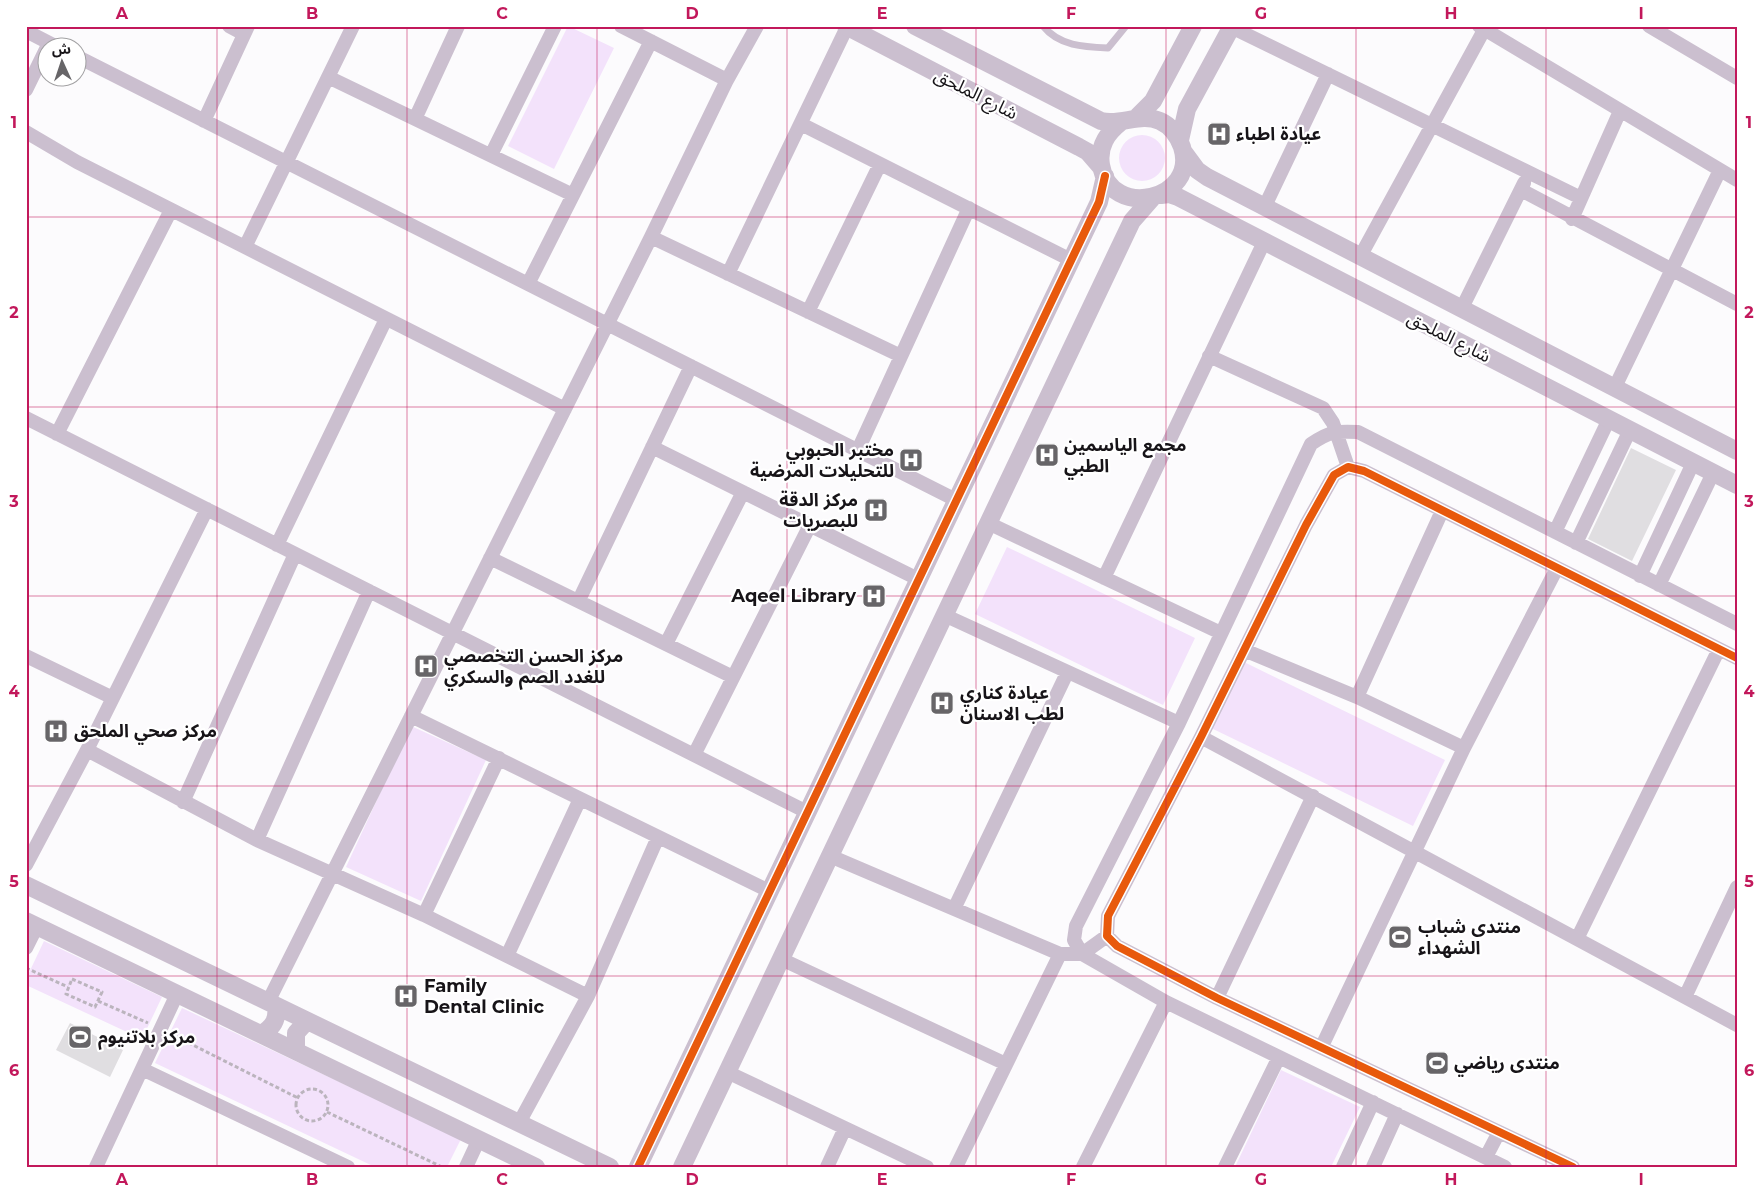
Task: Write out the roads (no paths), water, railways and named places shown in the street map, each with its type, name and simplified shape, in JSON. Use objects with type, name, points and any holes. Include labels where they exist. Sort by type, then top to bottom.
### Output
[{"type":"street","points":[[204,121],[246,30],[229,26]]},
{"type":"street","points":[[245,247],[352,26]]},
{"type":"street","points":[[415,119],[458,26]]},
{"type":"street","points":[[491,155],[555,26]]},
{"type":"street","points":[[621,26],[727,80]]},
{"type":"street","points":[[272,1004],[333,873],[608,324],[727,80],[756,26]]},
{"type":"street","name":"شارع الملحق","points":[[916,26],[1096,119],[1111,123],[1121,122]]},
{"type":"street","points":[[1138,116],[1153,101],[1193,26]]},
{"type":"street","points":[[1655,30],[1674,26]]},
{"type":"street","points":[[728,274],[847,27]]},
{"type":"street","name":"شارع الملحق","points":[[847,27],[1084,150],[1103,171]]},
{"type":"street","points":[[682,1167],[1132,220],[1157,196],[1171,187],[1179,176],[1183,164],[1181,146],[1187,109],[1232,27],[1581,198]]},
{"type":"street","points":[[1361,255],[1432,125],[1482,28],[1737,180]]},
{"type":"street","points":[[1655,30],[1737,78]]},
{"type":"street","points":[[26,31],[40,38]]},
{"type":"street","points":[[528,284],[651,42]]},
{"type":"street","points":[[88,62],[956,500]]},
{"type":"street","points":[[26,90],[38,71]]},
{"type":"street","points":[[1265,206],[1328,74]]},
{"type":"street","points":[[328,77],[573,195]]},
{"type":"street","points":[[1572,219],[1620,110]]},
{"type":"street","points":[[638,1167],[1102,194],[1102,146],[1113,128],[1121,122],[1138,116],[1151,117],[1163,122],[1172,130],[1181,146]]},
{"type":"street","points":[[801,124],[1071,260]]},
{"type":"street","points":[[26,132],[77,162],[565,409]]},
{"type":"street","name":"شارع الملحق","points":[[1181,146],[1193,166],[1207,177],[1737,451]]},
{"type":"street","points":[[808,312],[880,164]]},
{"type":"street","points":[[1615,387],[1720,170]]},
{"type":"street","points":[[1103,171],[1120,193],[1142,199],[1157,196]]},
{"type":"street","points":[[1462,308],[1530,173]]},
{"type":"street","points":[[1521,190],[1572,219],[1737,304]]},
{"type":"street","name":"شارع الملحق","points":[[1157,196],[1169,194],[1178,197],[1737,485]]},
{"type":"street","points":[[858,450],[969,208]]},
{"type":"street","points":[[57,434],[171,210]]},
{"type":"street","points":[[651,237],[901,356]]},
{"type":"street","points":[[1104,578],[1264,242]]},
{"type":"street","points":[[277,544],[386,319]]},
{"type":"street","points":[[1209,356],[1319,406],[1329,414],[1348,467]]},
{"type":"street","points":[[579,600],[691,366]]},
{"type":"street","points":[[26,418],[807,812]]},
{"type":"street","points":[[1554,532],[1609,419]]},
{"type":"street","points":[[1082,954],[1074,940],[1076,926],[1179,723],[1311,444],[1325,434],[1336,430],[1358,432],[1737,624]]},
{"type":"street","points":[[1576,543],[1630,430]]},
{"type":"street","points":[[652,447],[918,579]]},
{"type":"street","points":[[1640,576],[1693,463]]},
{"type":"street","points":[[1573,1167],[1322,1046],[1217,998],[1117,946],[1107,936],[1108,916],[1201,737],[1320,500],[1334,475],[1348,467],[1364,471],[1737,658]]},
{"type":"street","points":[[1659,585],[1713,473]]},
{"type":"street","points":[[666,644],[743,492]]},
{"type":"street","points":[[26,865],[87,750],[207,509]]},
{"type":"street","points":[[1357,697],[1442,511]]},
{"type":"street","points":[[988,523],[1221,634]]},
{"type":"street","points":[[694,755],[810,525]]},
{"type":"street","points":[[183,802],[296,554]]},
{"type":"street","points":[[490,558],[579,600],[732,677]]},
{"type":"street","points":[[1322,1046],[1464,748],[1557,568]]},
{"type":"street","points":[[257,840],[369,591]]},
{"type":"street","points":[[944,615],[1179,723]]},
{"type":"street","points":[[1577,939],[1719,649]]},
{"type":"street","points":[[1244,650],[1357,697],[1464,748]]},
{"type":"street","points":[[26,656],[113,698]]},
{"type":"street","points":[[954,909],[1067,673]]},
{"type":"street","points":[[411,716],[769,891]]},
{"type":"street","points":[[1201,737],[1737,1025]]},
{"type":"street","points":[[87,750],[257,840],[424,915],[588,996]]},
{"type":"street","points":[[424,915],[499,758]]},
{"type":"street","points":[[1217,998],[1312,796]]},
{"type":"street","points":[[507,956],[580,799]]},
{"type":"street","points":[[519,1123],[588,996],[658,837]]},
{"type":"street","points":[[830,856],[1060,954],[1082,954],[1166,1002],[1505,1167]]},
{"type":"street","points":[[26,885],[610,1167]]},
{"type":"street","points":[[1685,997],[1737,887]]},
{"type":"street","points":[[26,948],[32,923],[536,1167]]},
{"type":"street","points":[[1082,954],[1107,936]]},
{"type":"street","points":[[956,1167],[1060,954]]},
{"type":"street","points":[[781,959],[1006,1064]]},
{"type":"street","points":[[96,1167],[177,994]]},
{"type":"street","points":[[1083,1167],[1166,1002]]},
{"type":"street","points":[[261,1034],[273,1026],[277,1013],[272,1004]]},
{"type":"street","points":[[296,1051],[296,1033],[307,1021]]},
{"type":"street","points":[[1225,1167],[1279,1057]]},
{"type":"street","points":[[142,1069],[348,1167]]},
{"type":"street","points":[[727,1072],[927,1167]]},
{"type":"street","points":[[1343,1167],[1372,1102]]},
{"type":"street","points":[[1373,1167],[1397,1114]]},
{"type":"street","points":[[827,1167],[845,1128]]},
{"type":"street","points":[[1486,1157],[1499,1132]]},
{"type":"street","points":[[466,1167],[479,1139]]},
{"type":"lane","points":[[1043,26],[1049,34],[1076,46],[1108,48],[1126,26]]},
{"type":"place","name":"عيادة اطباء","points":[[1219,134]]},
{"type":"place","name":"مجمع الياسمين الطبي","points":[[1047,455]]},
{"type":"place","name":"مختبر الحبوبي للتحليلات المرضية","points":[[911,460]]},
{"type":"place","name":"مركز الدقة للبصريات","points":[[876,510]]},
{"type":"place","name":"Aqeel Library","points":[[874,596]]},
{"type":"place","name":"مركز الحسن التخصصي للغدد الصم والسكري","points":[[426,666]]},
{"type":"place","name":"عيادة كناري لطب الاسنان","points":[[942,703]]},
{"type":"place","name":"مركز صحي الملحق","points":[[56,731]]},
{"type":"place","name":"منتدى شباب الشهداء","points":[[1400,937]]},
{"type":"place","name":"Family Dental Clinic","points":[[406,996]]},
{"type":"place","name":"مركز بلاتنيوم","points":[[80,1037]]},
{"type":"place","name":"منتدى رياضي","points":[[1437,1063]]}]
